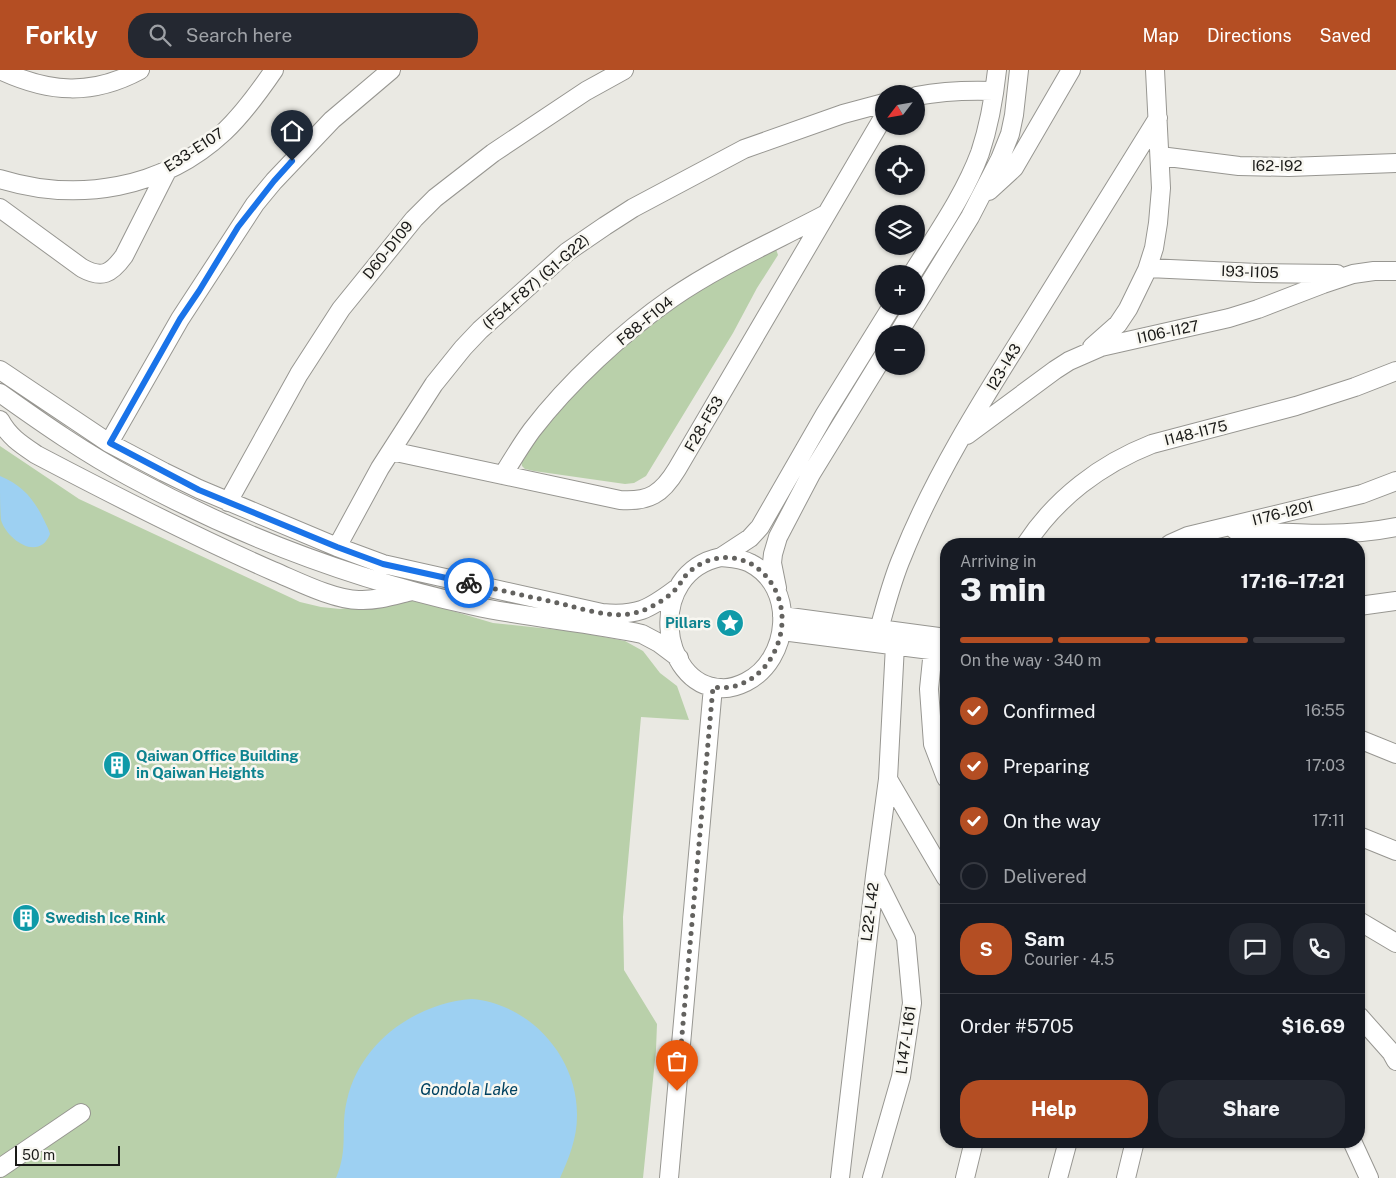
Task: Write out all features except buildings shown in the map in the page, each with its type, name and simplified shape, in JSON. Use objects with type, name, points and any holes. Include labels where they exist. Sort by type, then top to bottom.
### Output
[{"type":"street","points":[[0,70],[40,86],[68,89],[84,89],[106,84],[127,77],[140,70]]},
{"type":"street","name":"E33-E107","points":[[0,179],[31,187],[61,190],[95,190],[140,180],[168,169],[183,161],[222,133],[248,106],[274,70]]},
{"type":"street","points":[[110,443],[180,319],[255,204],[279,175],[332,120],[391,70]]},
{"type":"street","name":"D60-D109","points":[[228,502],[299,374],[341,309],[414,219],[442,193],[493,153],[586,91],[624,70]]},
{"type":"street","points":[[917,265],[958,198],[973,169],[986,131],[997,70]]},
{"type":"street","points":[[925,291],[978,202],[1000,159],[1010,134],[1019,70]]},
{"type":"street","points":[[978,202],[1014,168],[1070,70]]},
{"type":"street","points":[[1084,354],[1118,324],[1138,291],[1148,268],[1158,223],[1161,188],[1155,70]]},
{"type":"street","points":[[925,95],[955,91],[994,91]]},
{"type":"street","name":"(F54-F87) (G1-G22)","points":[[337,547],[380,468],[417,408],[463,348],[480,330],[551,266],[585,239],[640,204],[744,149],[843,114],[875,105]]},
{"type":"street","name":"I23-I43","points":[[879,629],[894,578],[925,505],[1008,360],[1158,118]]},
{"type":"street","name":"F28-F53","points":[[391,451],[620,500],[641,500],[665,488],[875,131]]},
{"type":"street","name":"I62-I92","points":[[1160,156],[1239,166],[1289,168],[1396,163]]},
{"type":"street","points":[[0,208],[82,268],[94,274],[106,274],[124,256],[168,169]]},
{"type":"street","name":"F88-F104","points":[[503,475],[520,448],[550,409],[600,358],[650,315],[707,277],[826,214]]},
{"type":"street","name":"I93-I105","points":[[1148,268],[1276,274],[1352,274]]},
{"type":"street","name":"I106-I127","points":[[961,440],[1037,383],[1084,354],[1101,347],[1229,318],[1352,274],[1396,271]]},
{"type":"street","points":[[679,658],[669,629],[670,605],[676,589],[694,568],[720,557],[750,538],[760,527],[824,414],[886,315]]},
{"type":"street","points":[[0,370],[110,443],[164,472],[228,502],[383,564],[602,613],[620,615],[640,611],[658,603],[676,589]]},
{"type":"street","points":[[0,393],[131,478],[186,505],[285,548],[333,566],[414,591],[474,606],[642,634],[666,646],[679,658],[692,676],[700,682],[713,687],[734,687],[756,675],[776,652],[782,624],[772,563],[778,537],[812,474],[875,371]]},
{"type":"street","name":"I148-I175","points":[[1030,538],[1046,517],[1067,495],[1106,466],[1131,452],[1152,444],[1325,397],[1396,371]]},
{"type":"street","points":[[0,420],[5,429],[17,442],[37,455],[224,550],[301,583],[344,598],[359,600],[414,591]]},
{"type":"street","name":"I176-I201","points":[[1184,538],[1362,494],[1396,481]]},
{"type":"street","points":[[1220,529],[1336,534],[1396,527]]},
{"type":"street","points":[[720,557],[741,559],[758,568],[766,576],[778,596]]},
{"type":"street","points":[[1365,605],[1396,601]]},
{"type":"street","points":[[782,624],[879,629],[940,637]]},
{"type":"street","points":[[782,624],[895,646],[940,651],[929,689],[932,744],[940,763]]},
{"type":"street","name":"L22-L42","points":[[840,1178],[874,876],[888,779],[895,646]]},
{"type":"street","points":[[669,1178],[713,687]]},
{"type":"street","points":[[1365,741],[1396,754]]},
{"type":"street","points":[[888,779],[940,868]]},
{"type":"street","points":[[1365,839],[1396,852]]},
{"type":"street","name":"L147-L161","points":[[872,1178],[901,1078],[912,1003],[906,938],[874,876]]},
{"type":"street","points":[[1365,925],[1396,943]]},
{"type":"street","points":[[1365,1023],[1391,1052],[1396,1061]]},
{"type":"street","points":[[0,1168],[81,1113]]},
{"type":"street","points":[[965,1178],[972,1148]]},
{"type":"street","points":[[1058,1178],[1066,1148]]},
{"type":"street","points":[[1126,1178],[1133,1148]]},
{"type":"street","points":[[1355,1148],[1369,1178]]},
{"type":"green space","points":[[776,249],[778,255],[646,476],[634,483],[625,484],[534,471],[525,469],[522,466],[521,460],[523,455],[564,403],[616,351],[660,313],[723,271]]},
{"type":"green space","points":[[0,446],[79,499],[300,602],[340,609],[407,600],[429,604],[493,623],[578,632],[625,641],[643,651],[660,673],[677,686],[689,720],[641,717],[623,917],[624,970],[657,1024],[643,1178],[0,1178]]},
{"type":"water","points":[[0,476],[27,493],[40,512],[50,534],[45,542],[39,546],[31,547],[16,541],[4,527],[1,520]]},
{"type":"water","name":"Gondola Lake","points":[[472,999],[493,1003],[513,1011],[547,1037],[560,1054],[575,1094],[577,1124],[572,1148],[560,1178],[336,1178],[342,1157],[347,1100],[354,1079],[364,1061],[377,1044],[411,1018],[430,1008]]},
{"type":"way so far","points":[[469,583],[602,613],[631,614],[658,603],[676,589],[694,568],[720,557],[741,559],[758,568],[766,576],[778,596],[782,607],[782,631],[776,652],[764,668],[750,680],[734,687],[713,687],[677,1091]]},
{"type":"place","name":"Pillars","points":[[730,623]]},
{"type":"place","name":"Qaiwan Office Building in Qaiwan Heights","points":[[117,765]]},
{"type":"place","name":"Swedish Ice Rink","points":[[26,918]]},
{"type":"route","points":[[292,161],[238,227],[180,319],[110,443],[199,490],[337,547],[383,564],[469,583]]}]
